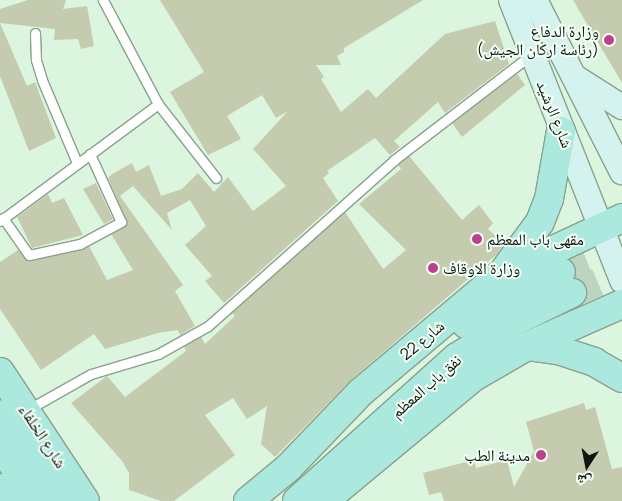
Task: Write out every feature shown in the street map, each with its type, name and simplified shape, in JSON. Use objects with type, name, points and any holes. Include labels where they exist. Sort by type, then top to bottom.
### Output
[{"type":"main road","name":"شارع الرشيد","points":[[511,0],[562,131],[611,222],[622,281]]},
{"type":"main road","name":"شارع الرشيد","points":[[535,0],[622,172]]},
{"type":"main road","points":[[573,75],[622,107]]},
{"type":"main road","points":[[500,275],[529,241],[540,222],[549,199],[562,131]]},
{"type":"main road","name":"شارع 22","points":[[248,501],[288,468],[361,392],[500,275],[611,222]]},
{"type":"main road","name":"نفق باب المعظم","points":[[288,468],[482,312],[508,296],[566,283],[513,322],[457,357],[297,501]]},
{"type":"main road","points":[[324,501],[472,378],[527,346],[622,304]]},
{"type":"main road","points":[[527,346],[561,351],[594,362],[622,378]]},
{"type":"main road","name":"شارع الخلفاء","points":[[0,372],[27,410],[79,496]]},
{"type":"main road","points":[[0,401],[79,496]]},
{"type":"main road","points":[[0,442],[34,501]]},
{"type":"main road","points":[[0,488],[7,501]]},
{"type":"lane","points":[[103,0],[158,104],[216,178]]},
{"type":"lane","points":[[34,34],[36,60],[42,80],[77,164]]},
{"type":"lane","points":[[27,410],[91,374],[158,354],[208,326],[394,160],[531,55]]},
{"type":"lane","points":[[90,154],[121,222],[80,244],[29,255],[2,219],[77,164],[90,154],[158,104]]},
{"type":"building","points":[[28,0],[66,0],[63,9],[87,6],[94,46],[81,49],[78,39],[54,40],[55,29],[0,23],[0,9]]},
{"type":"building","points":[[160,0],[423,0],[344,48],[344,52],[337,56],[341,65],[316,65],[324,77],[321,79],[341,112],[368,89],[376,98],[445,34],[495,21],[509,64],[445,113],[438,102],[394,141],[400,147],[390,155],[375,138],[327,171],[329,173],[323,178],[338,201],[224,303],[205,281],[212,276],[185,245],[206,226],[190,200],[167,213],[172,230],[133,186],[120,196],[183,285],[175,291],[195,326],[180,335],[178,330],[158,333],[105,349],[94,334],[41,370],[0,309],[0,262],[18,250],[30,261],[89,246],[107,280],[133,270],[111,234],[127,222],[108,178],[112,174],[132,163],[136,172],[149,165],[161,196],[182,189],[198,173],[214,192],[228,177],[253,211],[286,186],[253,149],[288,111],[276,118],[262,95],[227,116],[241,139],[208,155],[170,92],[204,72]]},
{"type":"building","name":"وزارة الدفاع (رئاسة اركان الجيش)","points":[[573,0],[622,0],[622,83]]},
{"type":"building","points":[[0,23],[27,86],[35,82],[56,138],[29,151],[0,76]]},
{"type":"building","points":[[517,74],[525,85],[462,137],[452,123]]},
{"type":"building","points":[[409,156],[462,220],[479,205],[493,223],[488,229],[504,244],[496,255],[351,380],[275,457],[261,444],[267,406],[247,419],[233,398],[205,415],[235,455],[174,501],[161,501],[129,490],[129,473],[122,461],[71,403],[107,376],[125,397],[186,351],[184,347],[201,337],[205,344],[235,316],[232,313],[345,212],[383,269],[406,250],[359,204],[401,169],[398,165]]},
{"type":"building","points":[[96,183],[113,219],[104,224],[83,189]]},
{"type":"building","points":[[48,194],[52,203],[64,198],[83,235],[32,248],[17,217]]},
{"type":"building","name":"مدينة الطب","points":[[584,403],[586,410],[595,407],[612,469],[622,467],[622,501],[444,501],[441,492],[429,495],[423,473],[474,460],[476,468],[507,460],[514,487],[534,451],[526,422]]},
{"type":"tunnel","points":[[561,272],[622,248]]},
{"type":"tunnel","points":[[572,293],[622,272]]},
{"type":"place","name":"وزارة الدفاع (رئاسة اركان الجيش)","points":[[609,40]]},
{"type":"place","name":"مقهى باب المعظم","points":[[477,239]]},
{"type":"place","name":"وزارة الاوقاف","points":[[433,268]]},
{"type":"place","name":"مدينة الطب","points":[[541,455]]}]
